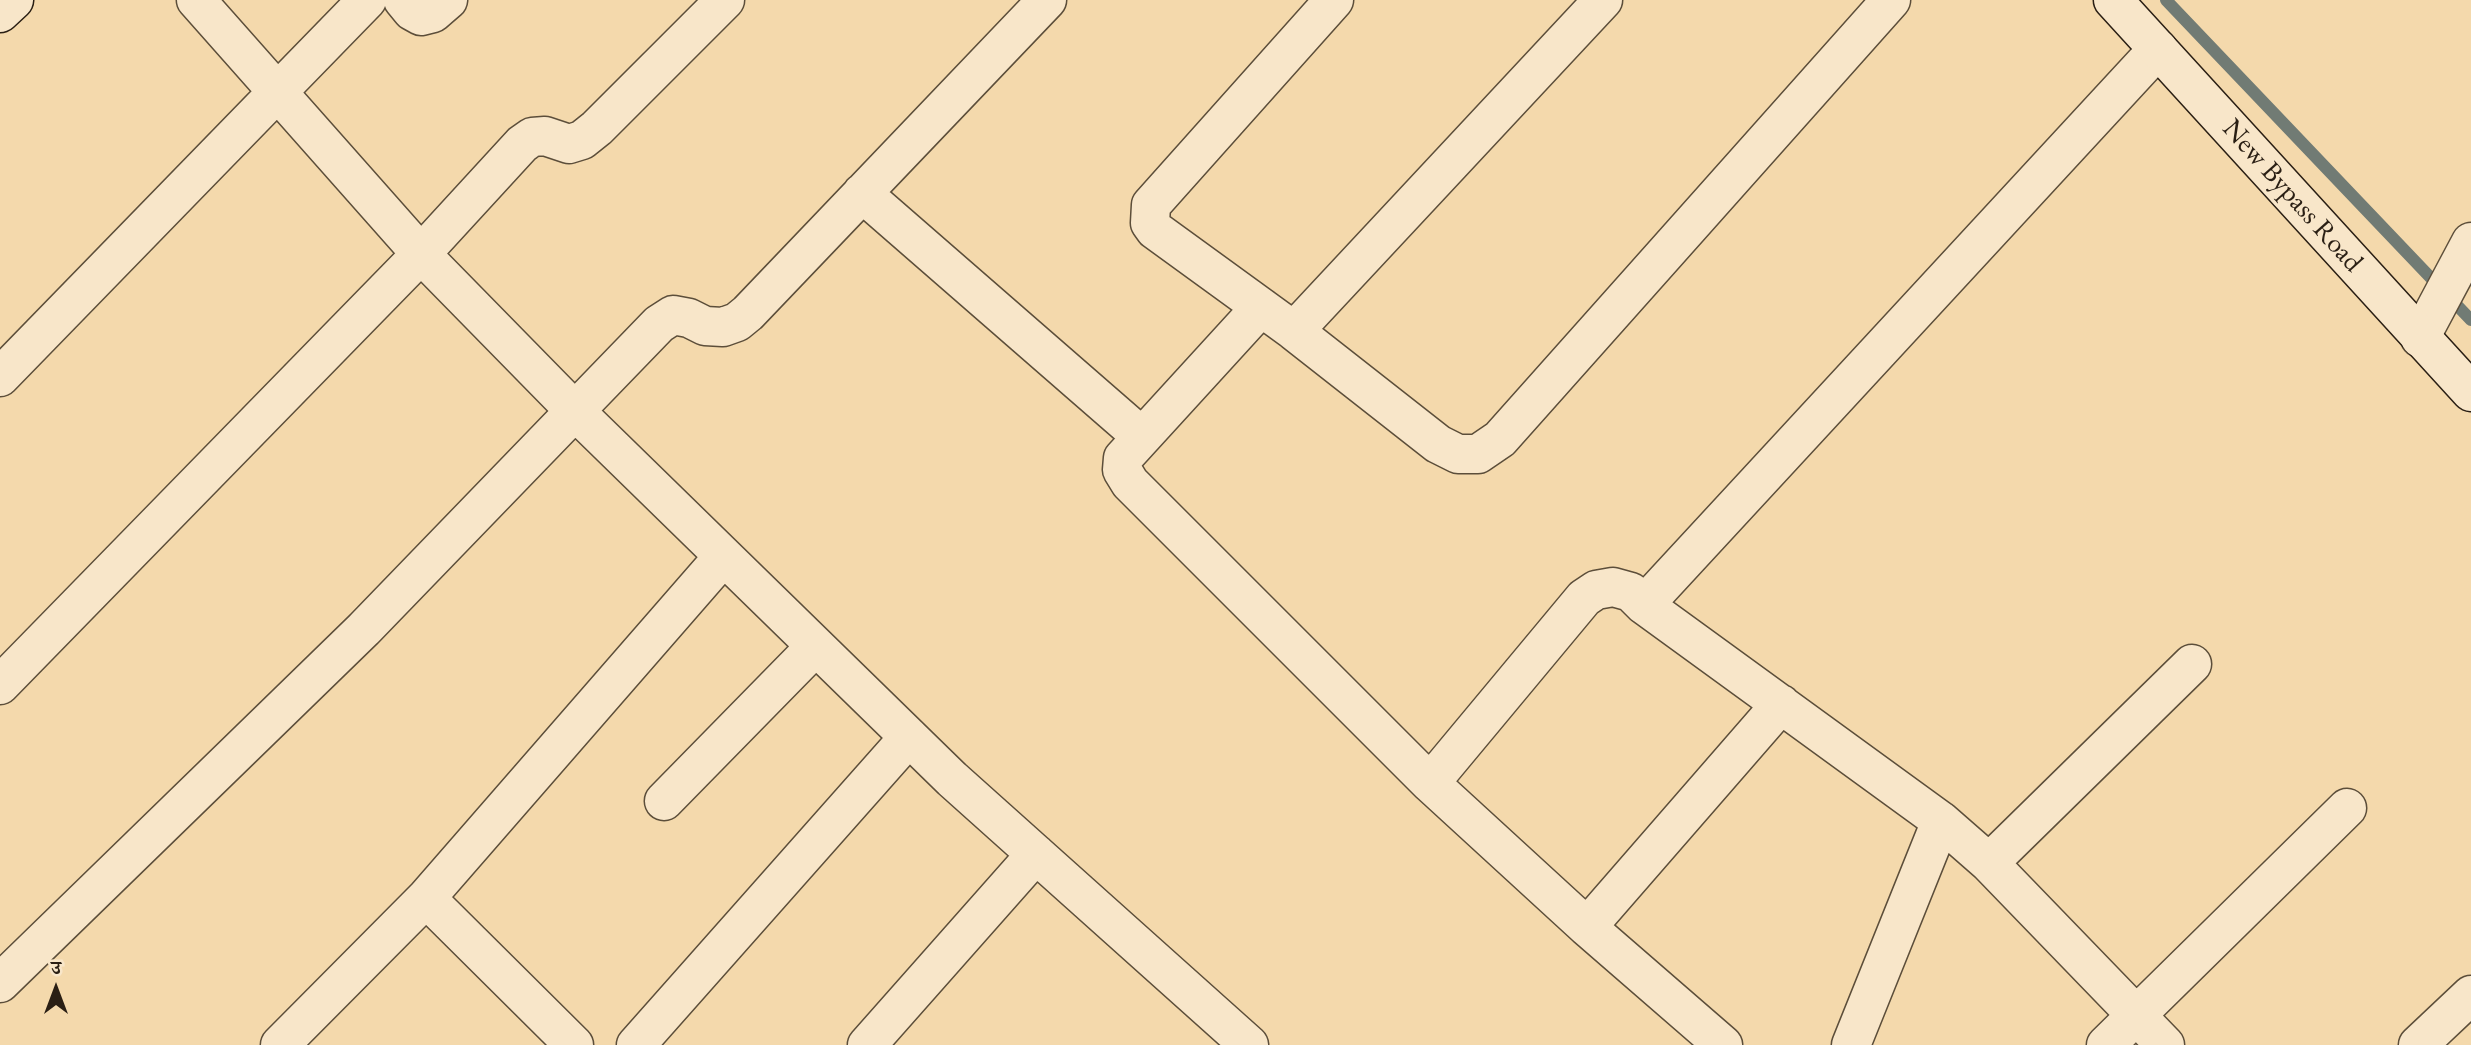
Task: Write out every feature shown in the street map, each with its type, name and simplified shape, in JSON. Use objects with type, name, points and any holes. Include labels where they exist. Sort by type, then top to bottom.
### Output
[{"type":"street","points":[[0,13],[14,0]]},
{"type":"street","points":[[196,0],[421,254],[574,410],[909,737],[1249,1045]]},
{"type":"street","points":[[0,377],[367,0]]},
{"type":"street","points":[[403,0],[412,11],[421,16],[433,13],[447,0]]},
{"type":"street","points":[[0,685],[421,254],[522,144],[532,137],[545,136],[569,144],[582,140],[726,0]]},
{"type":"street","points":[[0,983],[365,629],[659,324],[673,315],[690,318],[705,326],[723,327],[737,322],[1047,0]]},
{"type":"street","points":[[1334,0],[1151,205],[1150,223],[1155,230],[1294,331],[1438,444],[1458,454],[1479,454],[1500,439],[1891,0]]},
{"type":"street","points":[[1294,331],[1603,0]]},
{"type":"street","name":"New Bypass Road","points":[[2113,0],[2471,391]]},
{"type":"street","points":[[1644,605],[2158,49]]},
{"type":"street","points":[[862,193],[1141,436]]},
{"type":"street","points":[[2420,338],[2465,253]]},
{"type":"street","points":[[1261,307],[1141,436],[1124,458],[1122,470],[1130,483],[1430,783],[1587,927],[1723,1045]]},
{"type":"street","points":[[279,1045],[426,898],[723,557]]},
{"type":"street","points":[[1430,783],[1584,598],[1596,590],[1613,587],[1631,592],[1644,605],[1941,821],[1989,863],[2165,1045]]},
{"type":"street","points":[[664,801],[815,647]]},
{"type":"street","points":[[1989,863],[2192,664]]},
{"type":"street","points":[[1587,927],[1781,704]]},
{"type":"street","points":[[636,1045],[909,737]]},
{"type":"street","points":[[2106,1045],[2347,808]]},
{"type":"street","points":[[1851,1045],[1941,821]]},
{"type":"street","points":[[867,1045],[1036,854]]},
{"type":"street","points":[[426,898],[574,1045]]},
{"type":"street","points":[[2418,1045],[2471,995]]},
{"type":"waterway","points":[[2166,0],[2471,320]]}]
